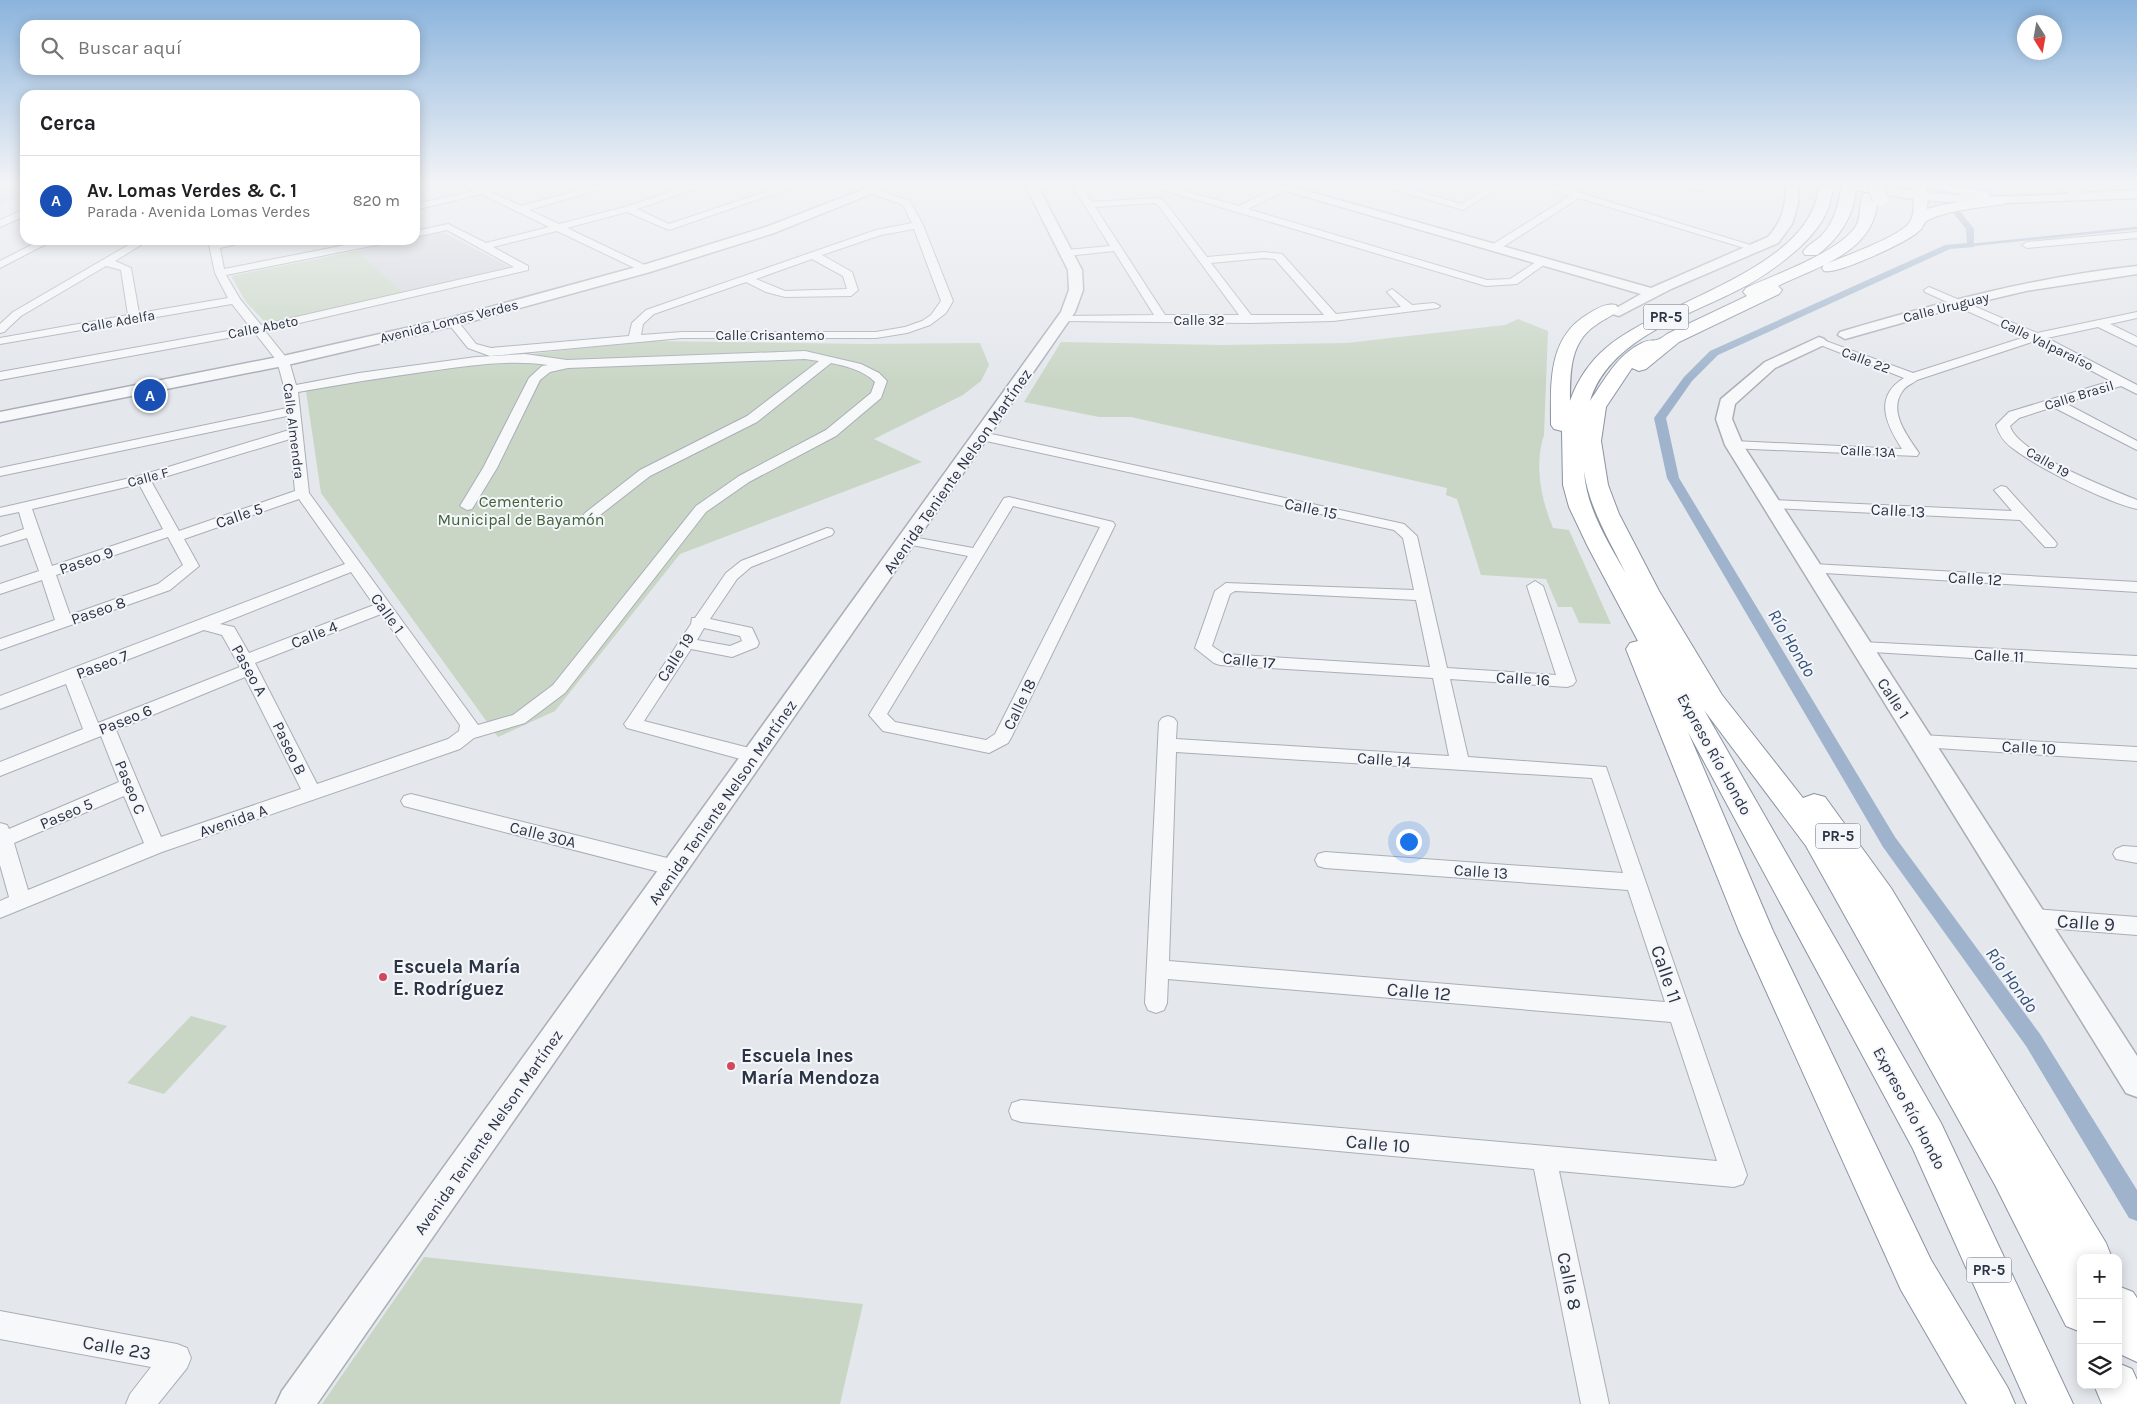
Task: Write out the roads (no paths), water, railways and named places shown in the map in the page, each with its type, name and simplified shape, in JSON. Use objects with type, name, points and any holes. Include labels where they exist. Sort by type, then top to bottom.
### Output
[{"type":"highway","name":"Expreso Río Hondo","points":[[1788,251],[1751,275],[1635,334],[1608,356],[1590,376],[1576,403],[1570,443],[1574,486],[1593,532],[1618,581],[1927,1136],[2050,1404]]},
{"type":"highway","points":[[1814,251],[1771,283],[1661,329],[1634,348],[1609,370],[1589,406],[1582,434],[1581,456],[1586,485],[1632,584],[1821,922],[1859,1011]]},
{"type":"highway","points":[[1838,251],[1819,262],[1797,270],[1670,332],[1628,360],[1596,407],[1591,441],[1597,485],[1608,514],[1647,591],[1712,700],[1817,838],[1836,870],[1961,1091],[2009,1171],[2077,1303]]},
{"type":"highway","name":"PR-5","points":[[1851,251],[1794,278],[1771,283],[1661,345],[1642,361],[1622,384],[1608,413],[1606,451],[1616,495],[1684,628],[1728,690],[1842,841],[1880,897],[2089,1254]]},
{"type":"highway","points":[[1771,283],[1791,286],[1870,251]]},
{"type":"highway","points":[[1574,486],[1564,470],[1561,448],[1563,359],[1566,348],[1578,330],[1614,310]]},
{"type":"highway","points":[[1618,581],[1634,637],[1756,931],[1916,1275],[1992,1404]]},
{"type":"highway","points":[[2122,1314],[2137,1340]]},
{"type":"highway","points":[[2118,1389],[2125,1404]]},
{"type":"street","points":[[0,265],[28,251]]},
{"type":"street","points":[[0,330],[17,314],[125,251]]},
{"type":"street","name":"Calle Almendra","points":[[216,251],[220,273],[235,300],[283,361],[291,390],[294,433],[302,494]]},
{"type":"street","points":[[220,273],[333,251]]},
{"type":"street","name":"Calle Abeto","points":[[0,376],[258,329],[524,268],[490,251]]},
{"type":"street","points":[[605,251],[645,270]]},
{"type":"street","name":"Avenida Lomas Verdes","points":[[0,416],[283,361],[453,322],[645,270],[706,251]]},
{"type":"street","points":[[635,337],[638,323],[650,312],[826,251]]},
{"type":"street","name":"Calle Crisantemo","points":[[453,322],[472,346],[490,352],[635,337],[682,335],[876,335],[907,330],[928,323],[942,313],[947,301],[928,251]]},
{"type":"street","points":[[1067,253],[1092,251]]},
{"type":"street","points":[[1119,251],[1162,320]]},
{"type":"street","points":[[1199,251],[1249,320]]},
{"type":"street","points":[[1378,251],[1486,283],[1513,282],[1543,262]]},
{"type":"street","points":[[1503,251],[1652,293]]},
{"type":"street","points":[[1614,310],[1636,289],[1740,251]]},
{"type":"street","points":[[1614,310],[1743,251]]},
{"type":"street","name":"Avenida Teniente Nelson Martínez","points":[[295,1404],[1064,318],[1076,290],[1075,270],[1067,253]]},
{"type":"street","points":[[1204,260],[1264,254],[1278,256],[1333,318]]},
{"type":"street","points":[[747,278],[770,290],[786,294],[847,294],[853,290],[848,274],[813,255]]},
{"type":"street","points":[[103,263],[126,268],[134,319]]},
{"type":"street","name":"Calle Uruguay","points":[[1845,334],[1957,302],[2067,280],[2137,270]]},
{"type":"street","name":"Calle Valparaíso","points":[[1928,290],[2036,337],[2137,390]]},
{"type":"street","points":[[1392,292],[1411,310]]},
{"type":"street","name":"Calle Adelfa","points":[[0,341],[235,300]]},
{"type":"street","name":"Calle 32","points":[[1064,318],[1162,320],[1333,318],[1434,306]]},
{"type":"street","name":"Calle 13A","points":[[1734,445],[1912,453],[1894,426],[1891,405],[1898,389],[1913,377],[2036,337],[2097,322],[2137,315]]},
{"type":"street","points":[[2097,322],[2137,342]]},
{"type":"street","points":[[1819,342],[1845,334]]},
{"type":"street","name":"Calle 22","points":[[1819,342],[1913,377]]},
{"type":"street","name":"Calle 1","points":[[1819,342],[1770,365],[1726,402],[1724,419],[1734,445],[2135,1076]]},
{"type":"street","points":[[291,390],[359,377],[476,361],[526,358],[567,364],[805,355],[828,358]]},
{"type":"street","points":[[590,516],[645,473],[752,419],[828,358]]},
{"type":"street","name":"Avenida A","points":[[0,910],[155,847],[454,744],[468,734],[519,719],[559,689],[701,509],[744,479],[831,433],[877,395],[881,381],[874,373],[828,358]]},
{"type":"street","points":[[467,506],[490,468],[535,378],[546,369],[567,364]]},
{"type":"street","name":"Calle Brasil","points":[[2036,408],[2122,382]]},
{"type":"street","points":[[2053,402],[2137,446]]},
{"type":"street","name":"Calle 19","points":[[2036,408],[2008,420],[2003,425],[2008,438],[2028,452],[2075,478],[2137,505]]},
{"type":"street","points":[[0,472],[292,411]]},
{"type":"street","name":"Calle F","points":[[0,512],[143,479],[294,433]]},
{"type":"street","name":"Calle 15","points":[[982,436],[1399,527],[1410,536],[1438,673],[1460,764]]},
{"type":"street","points":[[143,479],[174,534]]},
{"type":"street","points":[[2001,490],[2050,544]]},
{"type":"street","name":"Calle 1","points":[[302,494],[469,724],[468,734]]},
{"type":"street","name":"Calle 5","points":[[174,534],[302,494]]},
{"type":"street","name":"Calle 18","points":[[1009,501],[1108,525],[1002,738],[989,747],[889,727],[878,715],[977,553],[1009,501]]},
{"type":"street","name":"Calle 13","points":[[1772,504],[2025,516]]},
{"type":"street","points":[[24,507],[64,622]]},
{"type":"street","points":[[0,542],[32,532]]},
{"type":"street","name":"Calle 19","points":[[755,756],[633,724],[698,622],[730,576],[746,564],[827,532]]},
{"type":"street","name":"Paseo 8","points":[[0,645],[164,587],[191,566],[174,534]]},
{"type":"street","name":"Paseo 9","points":[[0,589],[174,534]]},
{"type":"street","points":[[907,540],[977,553]]},
{"type":"street","name":"Paseo 7","points":[[0,703],[354,566]]},
{"type":"street","name":"Calle 12","points":[[1814,569],[2137,587]]},
{"type":"street","name":"Calle 17","points":[[1422,595],[1232,586],[1223,591],[1203,648],[1220,659],[1438,673]]},
{"type":"street","name":"Calle 16","points":[[1438,673],[1567,681],[1535,586]]},
{"type":"street","name":"Calle 4","points":[[247,665],[383,606]]},
{"type":"street","points":[[685,643],[732,652],[751,643],[746,632],[698,622]]},
{"type":"street","name":"Paseo A","points":[[205,625],[228,631],[269,704]]},
{"type":"street","name":"Calle 11","points":[[1862,647],[2137,662]]},
{"type":"street","name":"Paseo 6","points":[[0,769],[100,730],[247,665]]},
{"type":"street","name":"Paseo C","points":[[71,676],[131,785],[155,847]]},
{"type":"street","name":"Paseo B","points":[[269,704],[312,792]]},
{"type":"street","points":[[1156,1003],[1159,969],[1168,722]]},
{"type":"street","name":"Calle 10","points":[[1922,741],[2137,754]]},
{"type":"street","name":"Calle 14","points":[[1168,745],[1600,772]]},
{"type":"street","name":"Calle 11","points":[[1600,772],[1734,1175]]},
{"type":"street","name":"Paseo 5","points":[[1,837],[131,785]]},
{"type":"street","name":"Calle 30A","points":[[411,801],[675,868]]},
{"type":"street","points":[[1,837],[21,902]]},
{"type":"street","name":"Calle 13","points":[[1325,860],[1636,882]]},
{"type":"street","name":"Calle 9","points":[[2034,918],[2137,926]]},
{"type":"street","name":"Calle 12","points":[[1159,969],[1680,1013]]},
{"type":"street","name":"Calle 10","points":[[1021,1111],[1734,1175]]},
{"type":"street","name":"Calle 8","points":[[1544,1158],[1595,1404]]},
{"type":"street","name":"Calle 23","points":[[0,1325],[177,1358],[140,1404]]},
{"type":"waterway","name":"Río Hondo","points":[[1940,251],[1714,353],[1688,379],[1660,418],[1673,478],[1889,842],[2033,1040],[2137,1210]]},
{"type":"place","name":"Av. Lomas Verdes & C. 1","points":[[150,395]]},
{"type":"place","name":"Escuela María E. Rodríguez","points":[[383,977]]},
{"type":"place","name":"Escuela Ines María Mendoza","points":[[731,1066]]},
{"type":"park label","name":"Cementerio Municipal de Bayamón","points":[[521,510]]}]
